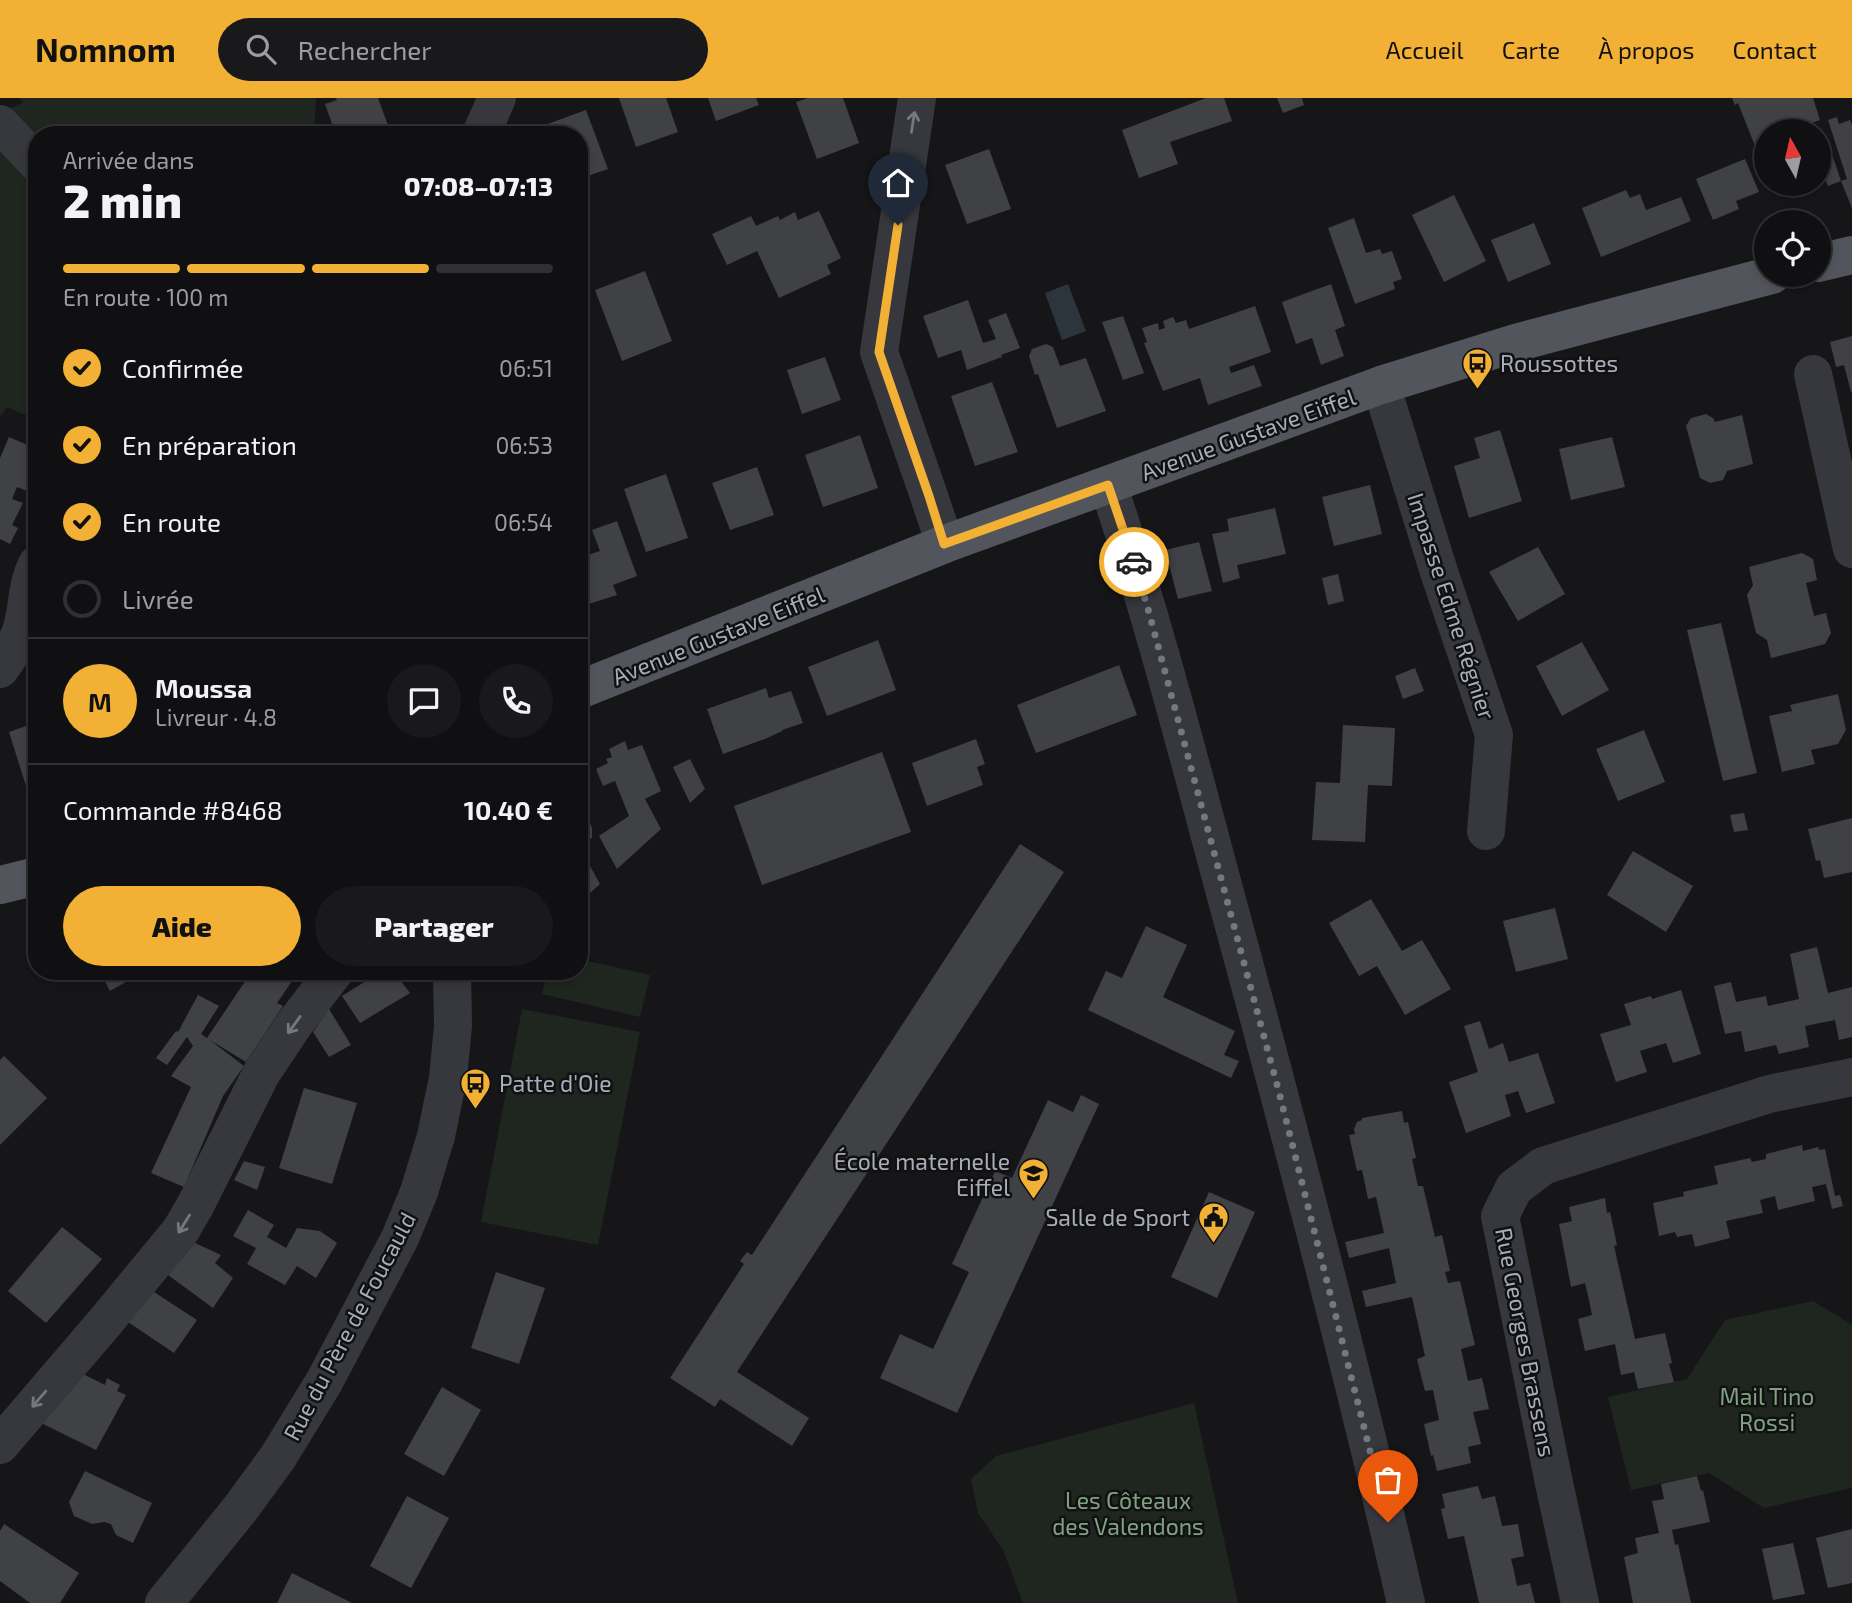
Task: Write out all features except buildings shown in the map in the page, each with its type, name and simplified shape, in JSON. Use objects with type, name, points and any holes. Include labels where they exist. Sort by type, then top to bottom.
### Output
[{"type":"main road","points":[[1831,260],[1852,255]]},
{"type":"main road","name":"Avenue Gustave Eiffel","points":[[588,687],[944,544],[1381,385],[1519,342],[1754,280]]},
{"type":"main road","points":[[0,885],[28,878]]},
{"type":"street","points":[[485,126],[497,98]]},
{"type":"street","points":[[917,98],[879,352],[944,544]]},
{"type":"street","points":[[0,124],[28,154]]},
{"type":"street","points":[[1813,374],[1852,549]]},
{"type":"street","name":"Impasse Edme Régnier","points":[[1381,385],[1438,572],[1494,735],[1486,831]]},
{"type":"street","points":[[1108,485],[1148,609],[1279,1092],[1406,1603]]},
{"type":"street","points":[[0,669],[18,640],[28,588]]},
{"type":"street","points":[[0,1445],[181,1230],[261,1074],[328,980]]},
{"type":"street","name":"Rue du Père de Foucauld","points":[[164,1603],[278,1457],[324,1381],[400,1238],[419,1192],[436,1136],[448,1078],[453,1026],[452,980]]},
{"type":"street","name":"Rue Georges Brassens","points":[[1580,1603],[1500,1216],[1514,1188],[1543,1166],[1769,1094],[1852,1077]]},
{"type":"green space","points":[[20,98],[316,98],[314,126],[28,126],[28,416],[7,407],[0,417],[0,113],[22,103]]},
{"type":"green space","points":[[588,961],[650,975],[640,1017],[542,994],[546,980],[588,980]]},
{"type":"green space","points":[[522,1009],[640,1032],[598,1245],[481,1222]]},
{"type":"green space","name":"Mail Tino Rossi","points":[[1813,1301],[1852,1325],[1852,1488],[1764,1508],[1709,1473],[1631,1490],[1608,1397],[1687,1379],[1725,1320]]},
{"type":"green space","name":"Les Côteaux des Valendons","points":[[1194,1403],[1238,1603],[1023,1603],[1003,1550],[978,1513],[971,1479],[996,1456]]},
{"type":"shaded area","points":[[1068,284],[1086,331],[1062,340],[1045,293]]},
{"type":"way so far","points":[[1134,562],[1279,1092],[1388,1522]]},
{"type":"place","name":"Roussottes","points":[[1477,390]]},
{"type":"place","name":"Patte d'Oie","points":[[476,1110]]},
{"type":"place","name":"École maternelle Eiffel","points":[[1033,1201]]},
{"type":"place","name":"Salle de Sport","points":[[1213,1244]]},
{"type":"route","points":[[898,225],[879,352],[944,544],[1108,485],[1134,562]]}]
